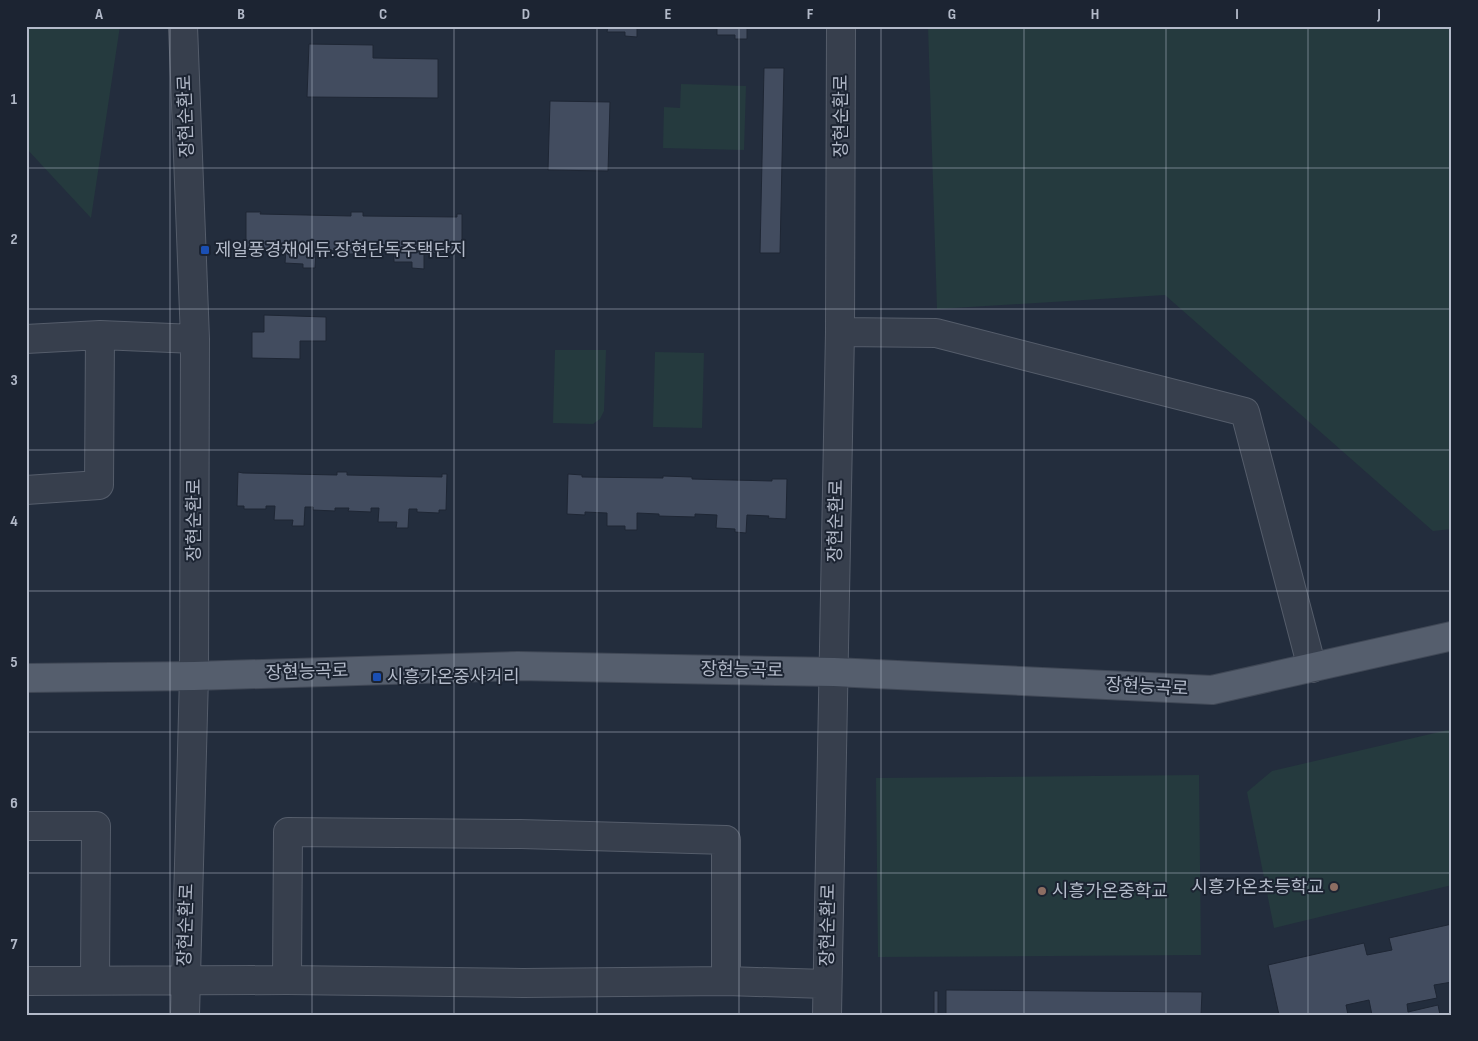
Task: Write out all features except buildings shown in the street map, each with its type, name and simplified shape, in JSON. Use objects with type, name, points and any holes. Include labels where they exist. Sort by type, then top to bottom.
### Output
[{"type":"main road","name":"장현능곡로","points":[[26,678],[194,676],[518,666],[834,672],[1212,690],[1452,636]]},
{"type":"street","name":"장현순환로","points":[[183,26],[195,338],[194,676],[184,981],[185,1015]]},
{"type":"street","name":"장현순환로","points":[[827,1015],[826,984],[840,332],[842,26]]},
{"type":"street","points":[[840,332],[936,333],[1245,412],[1312,668]]},
{"type":"street","points":[[26,339],[100,335],[195,338]]},
{"type":"street","points":[[26,490],[99,485],[100,335]]},
{"type":"street","points":[[26,826],[96,826],[95,980]]},
{"type":"street","points":[[287,980],[288,832],[521,834],[726,840],[726,982]]},
{"type":"street","points":[[26,981],[287,980],[826,984]]},
{"type":"green space","points":[[26,26],[120,26],[91,218],[26,148]]},
{"type":"green space","points":[[928,26],[1452,26],[1452,529],[1433,531],[1165,295],[937,309]]},
{"type":"green space","points":[[681,84],[746,86],[744,150],[663,148],[664,107],[680,108]]},
{"type":"green space","points":[[555,350],[606,350],[604,411],[600,419],[593,424],[553,423]]},
{"type":"green space","points":[[655,352],[704,353],[702,428],[653,427]]},
{"type":"green space","points":[[1452,729],[1452,885],[1274,928],[1247,792],[1272,771]]},
{"type":"green space","name":"시흥가온중학교","points":[[1199,775],[1201,955],[878,957],[876,778]]},
{"type":"place","name":"제일풍경채에듀.장현단독주택단지","points":[[205,250]]},
{"type":"place","name":"시흥가온중사거리","points":[[377,677]]},
{"type":"place","name":"시흥가온초등학교","points":[[1334,887]]},
{"type":"place","name":"시흥가온중학교","points":[[1042,891]]}]
